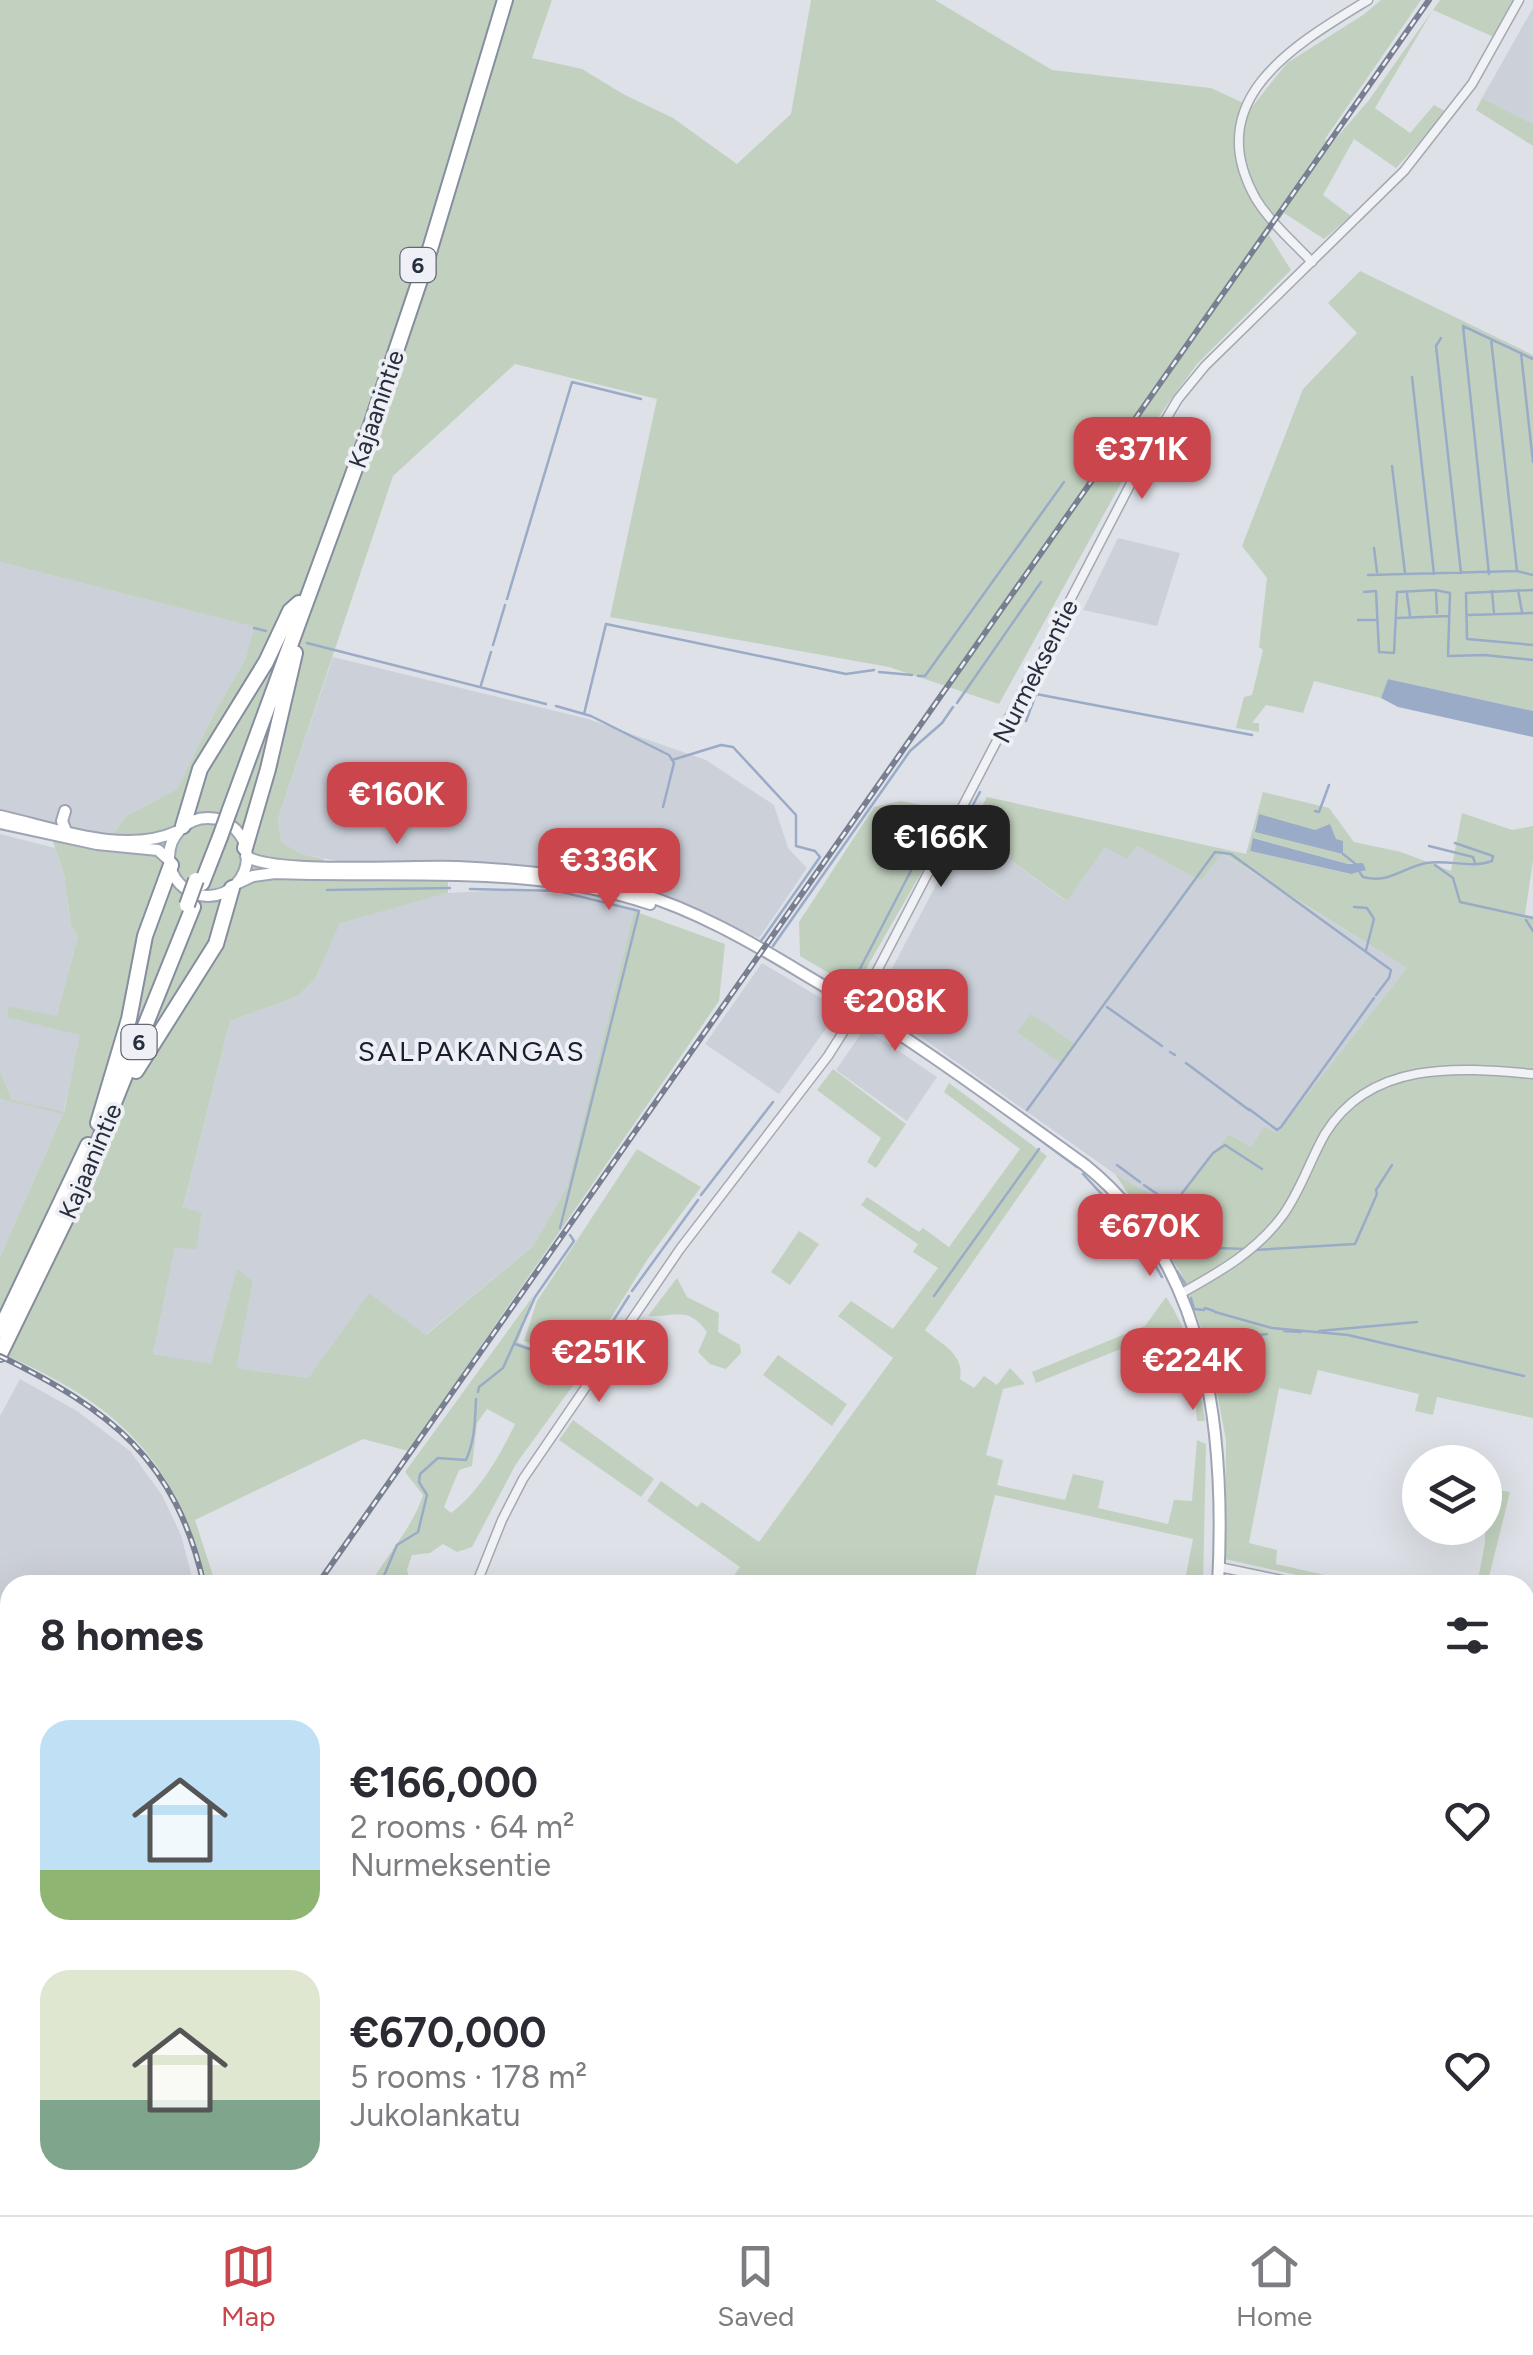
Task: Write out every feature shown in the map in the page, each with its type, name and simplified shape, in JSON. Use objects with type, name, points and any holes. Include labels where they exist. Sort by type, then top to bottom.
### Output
[{"type":"highway","name":"Kajaanintie","points":[[0,1354],[74,1202],[217,836],[422,256],[503,0]]},
{"type":"highway","points":[[181,829],[200,769],[250,691],[290,611],[302,603],[306,616],[245,852]]},
{"type":"highway","name":"6","points":[[100,1128],[146,936],[171,863]]},
{"type":"highway","points":[[100,1128],[110,1127],[148,1048],[216,944],[234,886]]},
{"type":"highway","name":"Kajaanintie","points":[[0,1330],[100,1128]]},
{"type":"main road","points":[[64,810],[62,821],[66,831]]},
{"type":"main road","points":[[0,820],[97,844],[158,850],[171,863]]},
{"type":"main road","points":[[0,820],[147,842],[197,820],[221,821],[234,829],[254,862],[450,866],[562,875],[641,894],[684,912],[763,950],[859,1006],[1096,1174],[1113,1190],[1155,1246],[1180,1294],[1207,1372],[1216,1434],[1219,1575]]},
{"type":"main road","points":[[181,829],[170,847],[171,863],[180,884],[193,894],[213,896],[253,876],[275,873],[500,878],[588,888],[684,912]]},
{"type":"main road","points":[[234,886],[244,870],[245,852]]},
{"type":"street","points":[[1312,262],[1264,211],[1250,185],[1241,149],[1243,121],[1265,73],[1322,28],[1368,0]]},
{"type":"street","name":"Nurmeksentie","points":[[480,1575],[523,1480],[680,1249],[824,1063],[859,1006],[1170,413],[1205,366],[1404,172],[1454,109],[1519,0]]},
{"type":"street","points":[[1180,1294],[1229,1265],[1268,1233],[1284,1214],[1328,1130],[1347,1106],[1373,1087],[1429,1070],[1533,1074]]},
{"type":"street","points":[[1219,1566],[1260,1575]]},
{"type":"shaded area","points":[[1533,8],[1533,124],[1482,98]]},
{"type":"shaded area","points":[[1118,538],[1180,553],[1157,626],[1083,610]]},
{"type":"shaded area","points":[[0,562],[256,627],[245,660],[177,789],[126,816],[112,836],[0,811]]},
{"type":"shaded area","points":[[333,657],[588,719],[706,760],[774,805],[788,848],[807,868],[759,938],[649,891],[590,878],[348,863],[301,854],[281,843],[278,819]]},
{"type":"shaded area","points":[[966,828],[1066,901],[1105,847],[1137,846],[1201,881],[1221,853],[1407,968],[1277,1134],[1251,1147],[1229,1134],[1171,1205],[1115,1174],[877,1006],[876,999]]},
{"type":"shaded area","points":[[0,834],[55,848],[64,874],[71,925],[78,936],[57,1017],[9,1006],[81,1035],[63,1114],[0,1257],[0,1099],[58,1112],[12,1100],[0,1071]]},
{"type":"shaded area","points":[[507,890],[561,894],[634,911],[567,1187],[533,1246],[425,1335],[369,1293],[308,1378],[235,1368],[253,1281],[237,1270],[211,1365],[153,1354],[175,1246],[195,1250],[202,1214],[183,1208],[230,1021],[298,996],[315,979],[340,922],[448,893]]},
{"type":"shaded area","points":[[762,963],[834,1006],[830,1023],[779,1094],[705,1044]]},
{"type":"shaded area","points":[[865,1028],[937,1077],[907,1121],[836,1070]]},
{"type":"shaded area","points":[[20,1379],[77,1411],[130,1451],[162,1495],[181,1535],[191,1575],[0,1575],[0,1416]]},
{"type":"green space","points":[[0,0],[552,0],[532,58],[582,69],[673,118],[737,164],[791,114],[811,0],[935,0],[1052,70],[1211,88],[1252,107],[1287,63],[1381,0],[1421,0],[1325,139],[1332,143],[1369,100],[1440,0],[1513,0],[1496,38],[1433,10],[1375,108],[1410,133],[1434,105],[1447,112],[1396,168],[1354,139],[1323,195],[1351,216],[1324,239],[1284,213],[1269,235],[1291,270],[1197,364],[1156,420],[999,704],[889,667],[610,617],[657,399],[515,364],[393,476],[278,819],[281,842],[301,854],[324,859],[322,880],[448,879],[448,893],[340,923],[315,979],[298,996],[230,1021],[183,1207],[202,1213],[196,1250],[175,1247],[153,1354],[211,1364],[237,1269],[253,1281],[236,1368],[308,1378],[369,1293],[426,1335],[533,1246],[567,1187],[634,911],[725,944],[719,1001],[408,1451],[363,1439],[195,1520],[213,1575],[205,1575],[178,1502],[136,1440],[78,1393],[0,1353],[0,1257],[63,1114],[0,1099],[0,1071],[12,1100],[64,1112],[80,1035],[7,1017],[9,1006],[57,1016],[78,936],[71,925],[64,874],[52,839],[112,836],[126,816],[177,789],[245,660],[255,627],[0,562]]},
{"type":"green space","points":[[1482,98],[1533,124],[1533,146],[1476,110]]},
{"type":"green space","points":[[1360,271],[1533,355],[1533,711],[1388,679],[1381,698],[1314,681],[1303,713],[1266,705],[1252,723],[1259,723],[1259,732],[1236,728],[1244,697],[1252,695],[1263,650],[1259,647],[1267,578],[1242,546],[1303,389],[1357,333],[1328,303]]},
{"type":"green space","points":[[1263,792],[1329,808],[1354,842],[1401,852],[1451,871],[1462,813],[1512,830],[1533,826],[1533,860],[1525,915],[1533,916],[1533,1418],[1437,1397],[1433,1415],[1415,1411],[1419,1394],[1318,1370],[1311,1395],[1279,1388],[1249,1543],[1277,1550],[1276,1564],[1325,1575],[1296,1575],[1225,1559],[1226,1440],[1209,1350],[1181,1273],[1115,1174],[1171,1205],[1229,1134],[1251,1147],[1264,1127],[1277,1133],[1407,968],[1222,853],[1201,881],[1137,846],[1127,859],[1105,847],[1067,901],[966,828],[987,797],[1246,854]],"holes":[[[1254,838],[1348,864],[1357,862],[1350,874],[1250,851]]]},
{"type":"green space","points":[[901,801],[937,808],[952,819],[859,981],[846,983],[800,956],[799,922],[874,807]]},
{"type":"green space","points":[[1031,1014],[1076,1045],[1062,1064],[1017,1032]]},
{"type":"green space","points":[[833,1069],[906,1124],[876,1168],[867,1162],[881,1138],[817,1090]]},
{"type":"green space","points":[[949,1083],[1047,1156],[925,1330],[955,1356],[960,1379],[974,1388],[984,1376],[997,1385],[1010,1368],[1025,1384],[1003,1389],[986,1455],[1003,1460],[997,1485],[1065,1500],[1073,1474],[1104,1481],[1098,1508],[1168,1524],[1174,1500],[1192,1501],[1197,1440],[1206,1444],[1203,1575],[1186,1575],[1193,1539],[995,1495],[975,1575],[734,1575],[740,1567],[647,1501],[661,1481],[697,1507],[702,1502],[759,1542],[893,1358],[838,1316],[851,1301],[893,1329],[938,1268],[913,1252],[918,1244],[861,1205],[867,1197],[949,1247],[1020,1149],[944,1092]]},
{"type":"green space","points":[[637,1149],[701,1187],[647,1260],[583,1363],[524,1341],[537,1301]]},
{"type":"green space","points":[[799,1231],[819,1244],[790,1285],[771,1272]]},
{"type":"green space","points":[[677,1278],[687,1297],[719,1313],[718,1332],[740,1345],[741,1353],[726,1369],[710,1364],[698,1352],[707,1332],[693,1318],[680,1314],[648,1316]]},
{"type":"green space","points":[[533,1296],[518,1342],[582,1373],[516,1464],[472,1547],[457,1552],[443,1544],[430,1553],[412,1555],[408,1575],[377,1575],[423,1495],[405,1472]],"holes":[[[487,1409],[515,1424],[496,1460],[461,1505],[451,1513],[444,1507],[459,1470],[472,1466],[477,1423]]]},
{"type":"green space","points":[[1166,1297],[1193,1356],[1205,1421],[1197,1421],[1194,1383],[1184,1382],[1176,1344],[1148,1338],[1036,1383],[1032,1372],[1145,1326]]},
{"type":"green space","points":[[778,1355],[847,1404],[832,1426],[763,1375]]},
{"type":"green space","points":[[573,1420],[654,1479],[641,1497],[559,1440]]},
{"type":"green space","points":[[1502,1491],[1510,1492],[1502,1524]]},
{"type":"green space","points":[[1485,1545],[1497,1545],[1489,1575],[1479,1575]]},
{"type":"water","points":[[1388,679],[1533,711],[1533,737],[1398,707],[1381,698]]},
{"type":"water","points":[[1259,814],[1315,830],[1330,824],[1336,839],[1343,841],[1343,854],[1255,832]]},
{"type":"water","points":[[1253,838],[1348,864],[1363,863],[1366,870],[1351,874],[1250,851]]},
{"type":"waterway","points":[[1489,574],[1463,326],[1533,359]]},
{"type":"waterway","points":[[1441,338],[1436,346],[1461,573]]},
{"type":"waterway","points":[[1491,339],[1517,571]]},
{"type":"waterway","points":[[1521,353],[1533,462]]},
{"type":"waterway","points":[[1412,377],[1434,574]]},
{"type":"waterway","points":[[507,599],[572,382],[641,399]]},
{"type":"waterway","points":[[1392,466],[1405,573]]},
{"type":"waterway","points":[[918,676],[925,676],[1064,482]]},
{"type":"waterway","points":[[1374,548],[1377,572]]},
{"type":"waterway","points":[[1368,575],[1517,571],[1533,575]]},
{"type":"waterway","points":[[957,703],[1041,582]]},
{"type":"waterway","points":[[1364,592],[1376,591],[1379,652],[1394,653],[1397,592],[1435,590],[1450,593],[1448,656],[1533,660]]},
{"type":"waterway","points":[[1518,590],[1522,612]]},
{"type":"waterway","points":[[1533,590],[1466,593],[1467,639],[1533,645]]},
{"type":"waterway","points":[[1492,591],[1494,613]]},
{"type":"waterway","points":[[1436,592],[1437,613]]},
{"type":"waterway","points":[[1407,594],[1410,616]]},
{"type":"waterway","points":[[493,645],[505,605]]},
{"type":"waterway","points":[[1469,615],[1533,613]]},
{"type":"waterway","points":[[1397,618],[1449,616]]},
{"type":"waterway","points":[[1358,620],[1376,620]]},
{"type":"waterway","points":[[584,714],[606,624],[846,674],[874,670]]},
{"type":"waterway","points":[[254,628],[266,631]]},
{"type":"waterway","points":[[307,643],[546,704]]},
{"type":"waterway","points":[[481,685],[491,652]]},
{"type":"waterway","points":[[879,672],[912,675]]},
{"type":"waterway","points":[[1026,721],[1036,694],[1252,735]]},
{"type":"waterway","points":[[556,706],[591,716],[669,755],[674,763],[663,807]]},
{"type":"waterway","points":[[773,946],[910,751],[942,723],[953,707]]},
{"type":"waterway","points":[[1006,743],[1020,719]]},
{"type":"waterway","points":[[672,760],[721,745],[733,747],[796,815],[796,846],[815,851],[820,857],[761,941]]},
{"type":"waterway","points":[[1315,811],[1319,812],[1329,785]]},
{"type":"waterway","points":[[968,814],[980,792]]},
{"type":"waterway","points":[[851,986],[941,813],[955,812]]},
{"type":"waterway","points":[[1360,873],[1372,879],[1426,863],[1492,861],[1493,856],[1455,843]]},
{"type":"waterway","points":[[1429,846],[1473,857],[1475,863]]},
{"type":"waterway","points":[[1027,1110],[1215,852],[1231,854],[1391,970],[1376,995]]},
{"type":"waterway","points":[[1343,854],[1357,865]]},
{"type":"waterway","points":[[1435,865],[1453,878],[1460,902],[1533,918]]},
{"type":"waterway","points":[[327,890],[450,888]]},
{"type":"waterway","points":[[470,889],[557,891],[639,911],[560,1228]]},
{"type":"waterway","points":[[1354,907],[1367,908],[1374,919],[1366,950]]},
{"type":"waterway","points":[[1526,920],[1533,931]]},
{"type":"waterway","points":[[1249,1109],[1277,1130],[1281,1127],[1374,998]]},
{"type":"waterway","points":[[1107,1007],[1162,1046]]},
{"type":"waterway","points":[[1170,1052],[1175,1055]]},
{"type":"waterway","points":[[1186,1063],[1249,1110]]},
{"type":"waterway","points":[[986,1100],[1077,1167]]},
{"type":"waterway","points":[[701,1195],[773,1102]]},
{"type":"waterway","points":[[1144,1185],[1173,1205],[1213,1153],[1225,1145],[1262,1169]]},
{"type":"waterway","points":[[934,1296],[1039,1149]]},
{"type":"waterway","points":[[1117,1165],[1140,1182]]},
{"type":"waterway","points":[[1255,1250],[1355,1244],[1376,1190],[1392,1165]]},
{"type":"waterway","points":[[1083,1174],[1119,1213]]},
{"type":"waterway","points":[[632,1291],[698,1200]]},
{"type":"waterway","points":[[1129,1220],[1162,1277]]},
{"type":"waterway","points":[[478,1392],[503,1368],[535,1297],[574,1241],[570,1235]]},
{"type":"waterway","points":[[1218,1248],[1245,1249]]},
{"type":"waterway","points":[[1177,1271],[1186,1285]]},
{"type":"waterway","points":[[588,1360],[629,1296]]},
{"type":"waterway","points":[[1191,1298],[1194,1309],[1204,1310]]},
{"type":"waterway","points":[[1205,1308],[1214,1311]]},
{"type":"waterway","points":[[1215,1312],[1272,1328],[1348,1335],[1524,1376]]},
{"type":"waterway","points":[[1319,1331],[1417,1322]]},
{"type":"waterway","points":[[1284,1331],[1301,1332]]},
{"type":"waterway","points":[[1206,1341],[1267,1334]]},
{"type":"waterway","points":[[515,1344],[584,1365]]},
{"type":"waterway","points":[[384,1575],[397,1545],[418,1532],[427,1495],[419,1482],[420,1474],[438,1458],[466,1460],[473,1438],[476,1399]]},
{"type":"railway","points":[[324,1575],[1429,0]]},
{"type":"railway","points":[[0,1356],[74,1397],[133,1444],[176,1504],[201,1575]]},
{"type":"district","name":"SALPAKANGAS","points":[[472,1051]]}]
